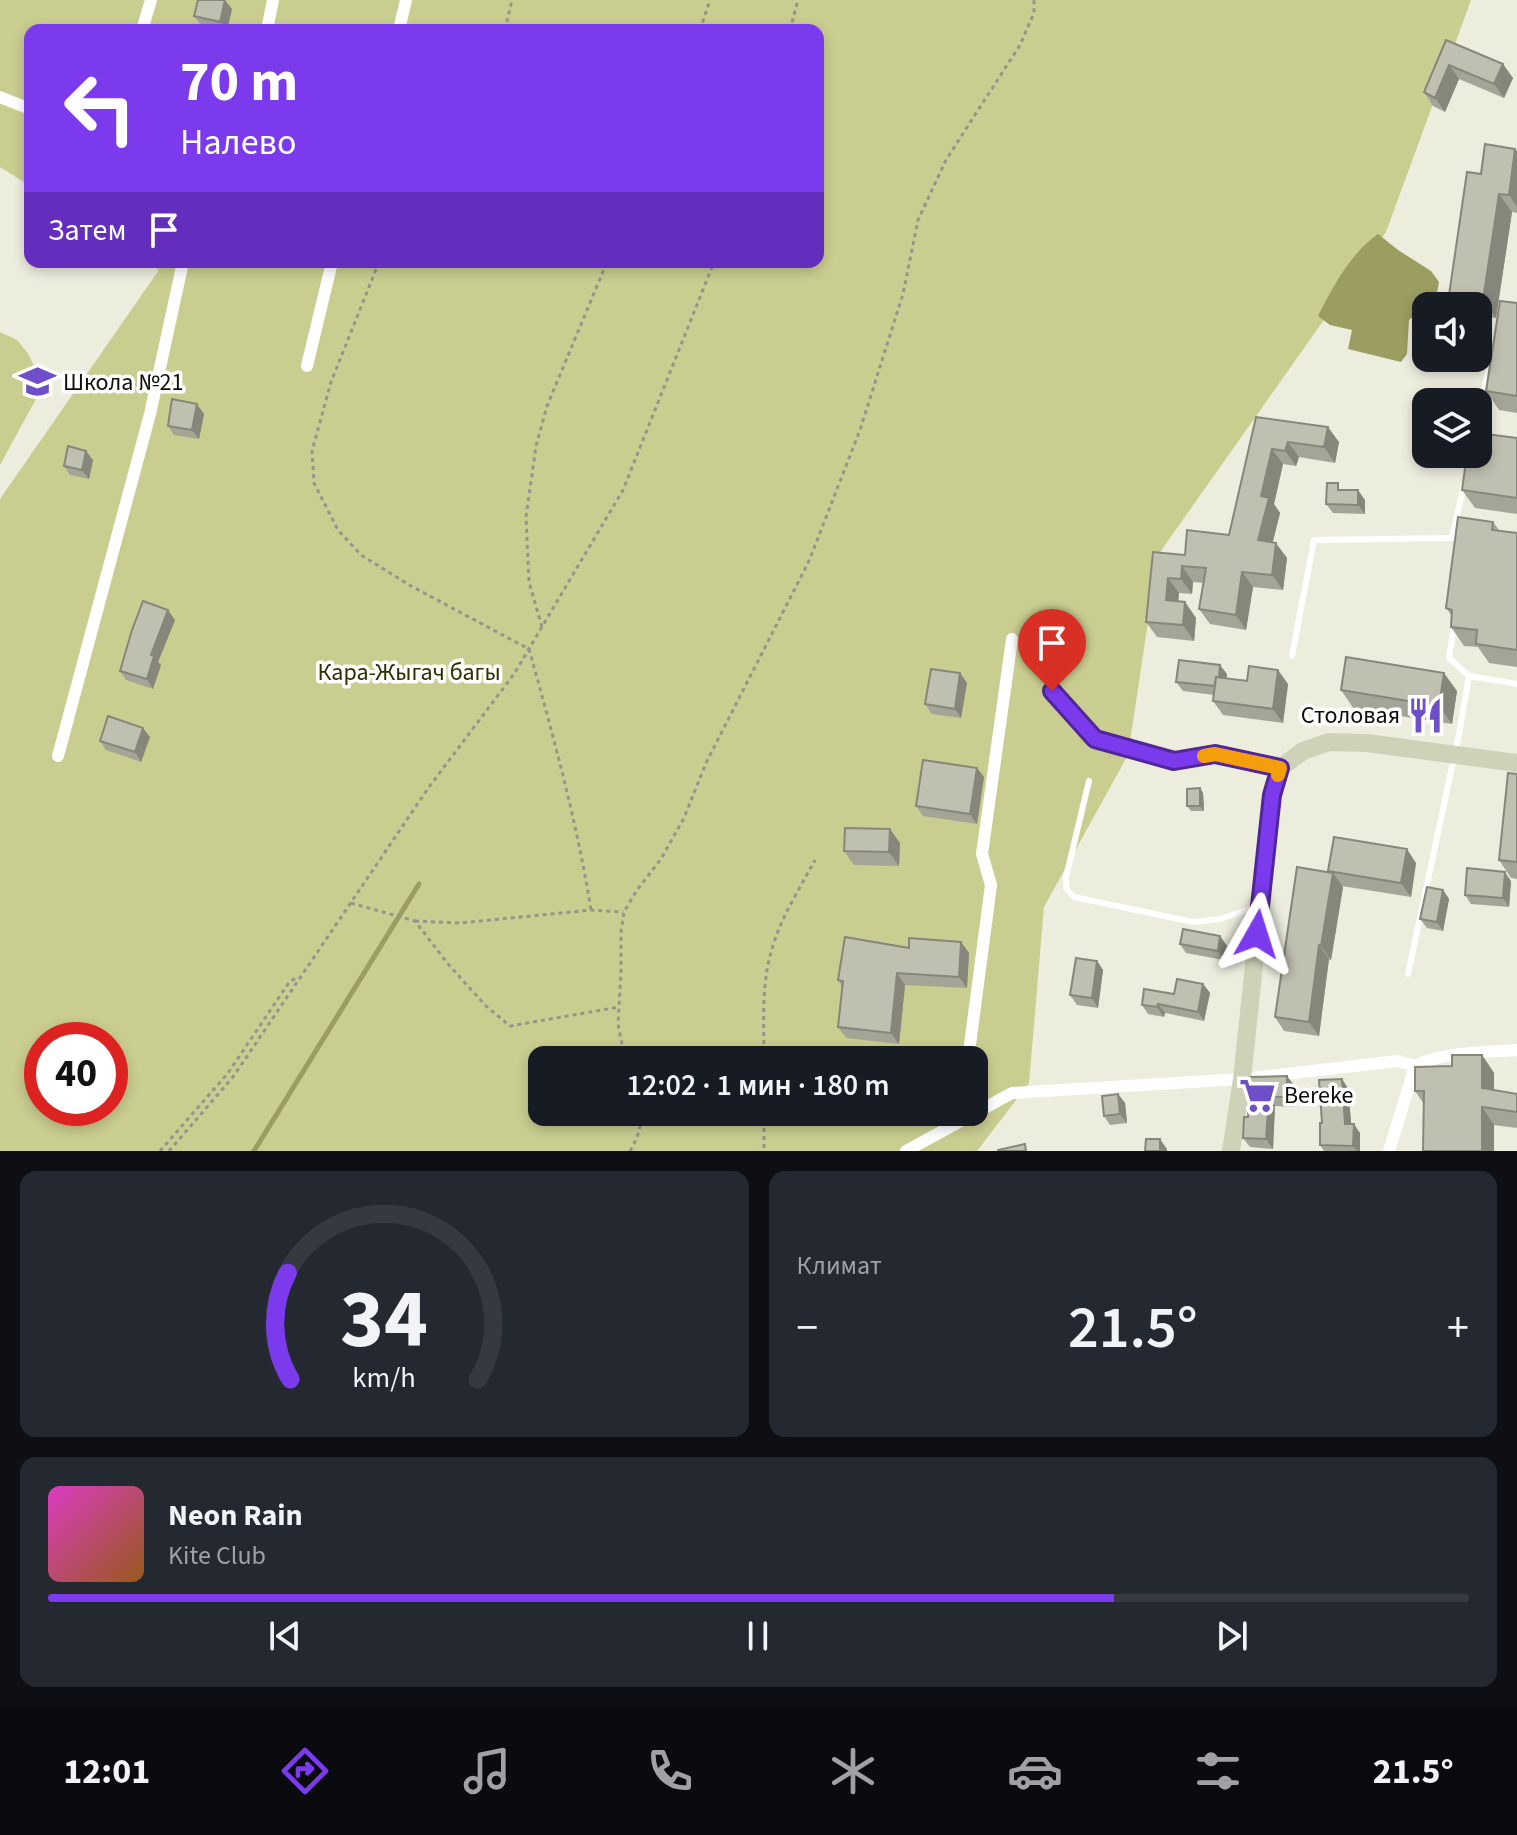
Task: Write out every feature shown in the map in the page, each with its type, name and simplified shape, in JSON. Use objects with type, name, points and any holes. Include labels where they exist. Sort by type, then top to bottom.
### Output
[{"type":"street","points":[[144,24],[151,0]]},
{"type":"street","points":[[268,24],[273,0]]},
{"type":"street","points":[[400,24],[406,0]]},
{"type":"street","points":[[0,97],[24,107]]},
{"type":"street","points":[[58,756],[150,414],[182,268]]},
{"type":"street","points":[[307,366],[331,268]]},
{"type":"street","points":[[970,1046],[991,885],[982,854],[1012,639]]},
{"type":"street","points":[[1231,1151],[1242,1079],[1272,795],[1280,768],[1303,751],[1329,742],[1367,743],[1517,763]]},
{"type":"street","points":[[1389,1151],[1415,1066],[1424,1061],[1473,1053],[1517,1050]]},
{"type":"street","points":[[988,1102],[1012,1093],[1242,1079],[1398,1061],[1415,1066]]},
{"type":"street","points":[[906,1151],[946,1126]]},
{"type":"lane","points":[[1484,388],[1493,347]]},
{"type":"lane","points":[[1452,538],[1464,482]]},
{"type":"lane","points":[[1452,538],[1458,545]]},
{"type":"lane","points":[[1292,656],[1314,540],[1452,538]]},
{"type":"lane","points":[[1455,612],[1449,658],[1469,676],[1517,684]]},
{"type":"lane","points":[[1408,974],[1469,676]]},
{"type":"lane","points":[[1052,691],[1095,739],[1174,761],[1215,754],[1280,768]]},
{"type":"lane","points":[[1089,781],[1066,877],[1066,888],[1074,897],[1193,922],[1220,919],[1260,905]]},
{"type":"path","points":[[506,24],[512,0]]},
{"type":"path","points":[[702,24],[710,0]]},
{"type":"path","points":[[792,24],[798,0]]},
{"type":"path","points":[[622,1046],[618,1024],[624,912],[661,859],[684,818],[706,763],[809,561],[860,430],[903,294],[918,220],[946,160],[1020,45],[1034,13],[1034,0]]},
{"type":"path","points":[[377,268],[331,382],[312,451],[314,483],[338,530],[361,555],[411,586],[529,649],[582,854],[591,910]]},
{"type":"path","points":[[542,627],[529,582],[526,517],[536,446],[547,406],[604,268]]},
{"type":"path","points":[[169,1151],[233,1077],[429,787],[514,674],[623,490],[712,268]]},
{"type":"path","points":[[1012,639],[1052,691]]},
{"type":"path","points":[[764,1046],[764,993],[771,950],[784,917],[815,860]]},
{"type":"path","points":[[351,903],[415,921],[460,923],[591,910],[624,912]]},
{"type":"path","points":[[415,921],[486,1006],[510,1026],[619,1007]]},
{"type":"path","points":[[160,1151],[228,1073],[290,981],[302,975]]},
{"type":"path","points":[[630,1151],[638,1139],[640,1126]]},
{"type":"path","points":[[764,1126],[764,1151]]},
{"type":"green space","name":"Кара-Жыгач багы","points":[[0,0],[1471,0],[1386,232],[1158,555],[1128,755],[1044,907],[1029,1083],[977,1151],[0,1151],[0,499],[159,270],[156,268],[824,268],[824,24],[24,24],[24,182],[0,167]]},
{"type":"green space","points":[[0,332],[17,340],[29,355],[38,375],[36,399],[0,465]]},
{"type":"shaded area","points":[[1378,234],[1431,271],[1439,282],[1437,292],[1412,292],[1407,354],[1401,362],[1348,349],[1352,330],[1330,325],[1318,316],[1336,282]]},
{"type":"building","points":[[198,0],[225,0],[220,22],[194,16]]},
{"type":"building","points":[[1446,40],[1503,64],[1494,84],[1449,65],[1435,98],[1424,92]]},
{"type":"building","points":[[1485,144],[1515,149],[1509,195],[1499,194],[1484,292],[1449,292],[1467,172],[1481,174]]},
{"type":"building","points":[[1500,301],[1517,303],[1517,396],[1492,392],[1492,388],[1486,388],[1489,372],[1492,372]]},
{"type":"building","points":[[172,399],[197,404],[192,430],[168,426]]},
{"type":"building","points":[[1256,417],[1328,427],[1324,447],[1288,442],[1285,451],[1272,449],[1261,496],[1269,498],[1258,540],[1276,543],[1272,575],[1242,572],[1236,615],[1199,609],[1206,568],[1182,566],[1181,579],[1168,578],[1166,600],[1185,602],[1183,625],[1146,622],[1153,552],[1185,555],[1187,530],[1229,535]]},
{"type":"building","points":[[1492,435],[1517,438],[1517,498],[1462,490],[1465,468],[1492,468]]},
{"type":"building","points":[[68,446],[86,451],[82,470],[64,466]]},
{"type":"building","points":[[1327,483],[1338,483],[1338,490],[1358,490],[1358,505],[1326,504]]},
{"type":"building","points":[[1458,517],[1493,522],[1492,530],[1517,533],[1517,650],[1476,644],[1477,630],[1451,627],[1452,610],[1446,608]]},
{"type":"building","points":[[143,601],[168,610],[151,655],[154,656],[147,679],[120,671]]},
{"type":"building","points":[[1346,657],[1444,673],[1439,706],[1341,690]]},
{"type":"building","points":[[1179,660],[1220,665],[1215,686],[1176,682]]},
{"type":"building","points":[[1249,666],[1278,670],[1273,709],[1213,701],[1216,677],[1247,681]]},
{"type":"building","points":[[931,669],[960,673],[955,709],[925,704]]},
{"type":"building","points":[[108,716],[143,728],[135,752],[100,741]]},
{"type":"building","points":[[923,760],[977,768],[970,814],[916,806]]},
{"type":"building","points":[[1508,773],[1517,774],[1517,862],[1499,860]]},
{"type":"building","points":[[1200,788],[1200,806],[1187,806],[1187,789]]},
{"type":"building","points":[[845,828],[890,829],[889,852],[844,851]]},
{"type":"building","points":[[1334,837],[1407,849],[1401,883],[1328,871]]},
{"type":"building","points":[[1297,867],[1333,873],[1309,1022],[1275,1017]]},
{"type":"building","points":[[1467,868],[1505,872],[1503,898],[1465,895]]},
{"type":"building","points":[[1427,887],[1443,890],[1437,922],[1420,919]]},
{"type":"building","points":[[1183,929],[1220,936],[1218,951],[1180,944]]},
{"type":"building","points":[[845,937],[909,948],[909,938],[961,942],[959,977],[897,973],[891,1033],[838,1027],[843,981],[838,980]]},
{"type":"building","points":[[1076,958],[1097,961],[1092,998],[1070,995]]},
{"type":"building","points":[[1177,979],[1203,984],[1198,1012],[1158,1004],[1157,1007],[1142,1005],[1144,989],[1174,994]]},
{"type":"building","points":[[1452,1055],[1482,1055],[1482,1088],[1517,1094],[1517,1112],[1482,1107],[1482,1151],[1423,1151],[1424,1091],[1415,1091],[1415,1067],[1452,1066]]},
{"type":"building","points":[[1287,1076],[1287,1097],[1269,1097],[1266,1139],[1243,1138],[1244,1117],[1248,1117],[1249,1077]]},
{"type":"building","points":[[1342,1079],[1345,1124],[1354,1124],[1353,1146],[1320,1145],[1319,1080]]},
{"type":"building","points":[[1118,1094],[1120,1114],[1104,1116],[1102,1096]]},
{"type":"building","points":[[1146,1139],[1160,1139],[1160,1151],[1145,1151]]},
{"type":"building","points":[[1025,1144],[1026,1151],[998,1151],[998,1150]]},
{"type":"waterway","points":[[254,1151],[419,884]]},
{"type":"slow traffic","points":[[1204,756],[1215,754],[1280,768],[1278,775]]},
{"type":"place","name":"Школа №21","points":[[37,382]]},
{"type":"place","name":"Столовая","points":[[1426,715]]},
{"type":"place","name":"Bereke","points":[[1258,1095]]},
{"type":"route","points":[[1052,691],[1095,739],[1174,761],[1215,754],[1280,768],[1272,795],[1257,934]]}]
